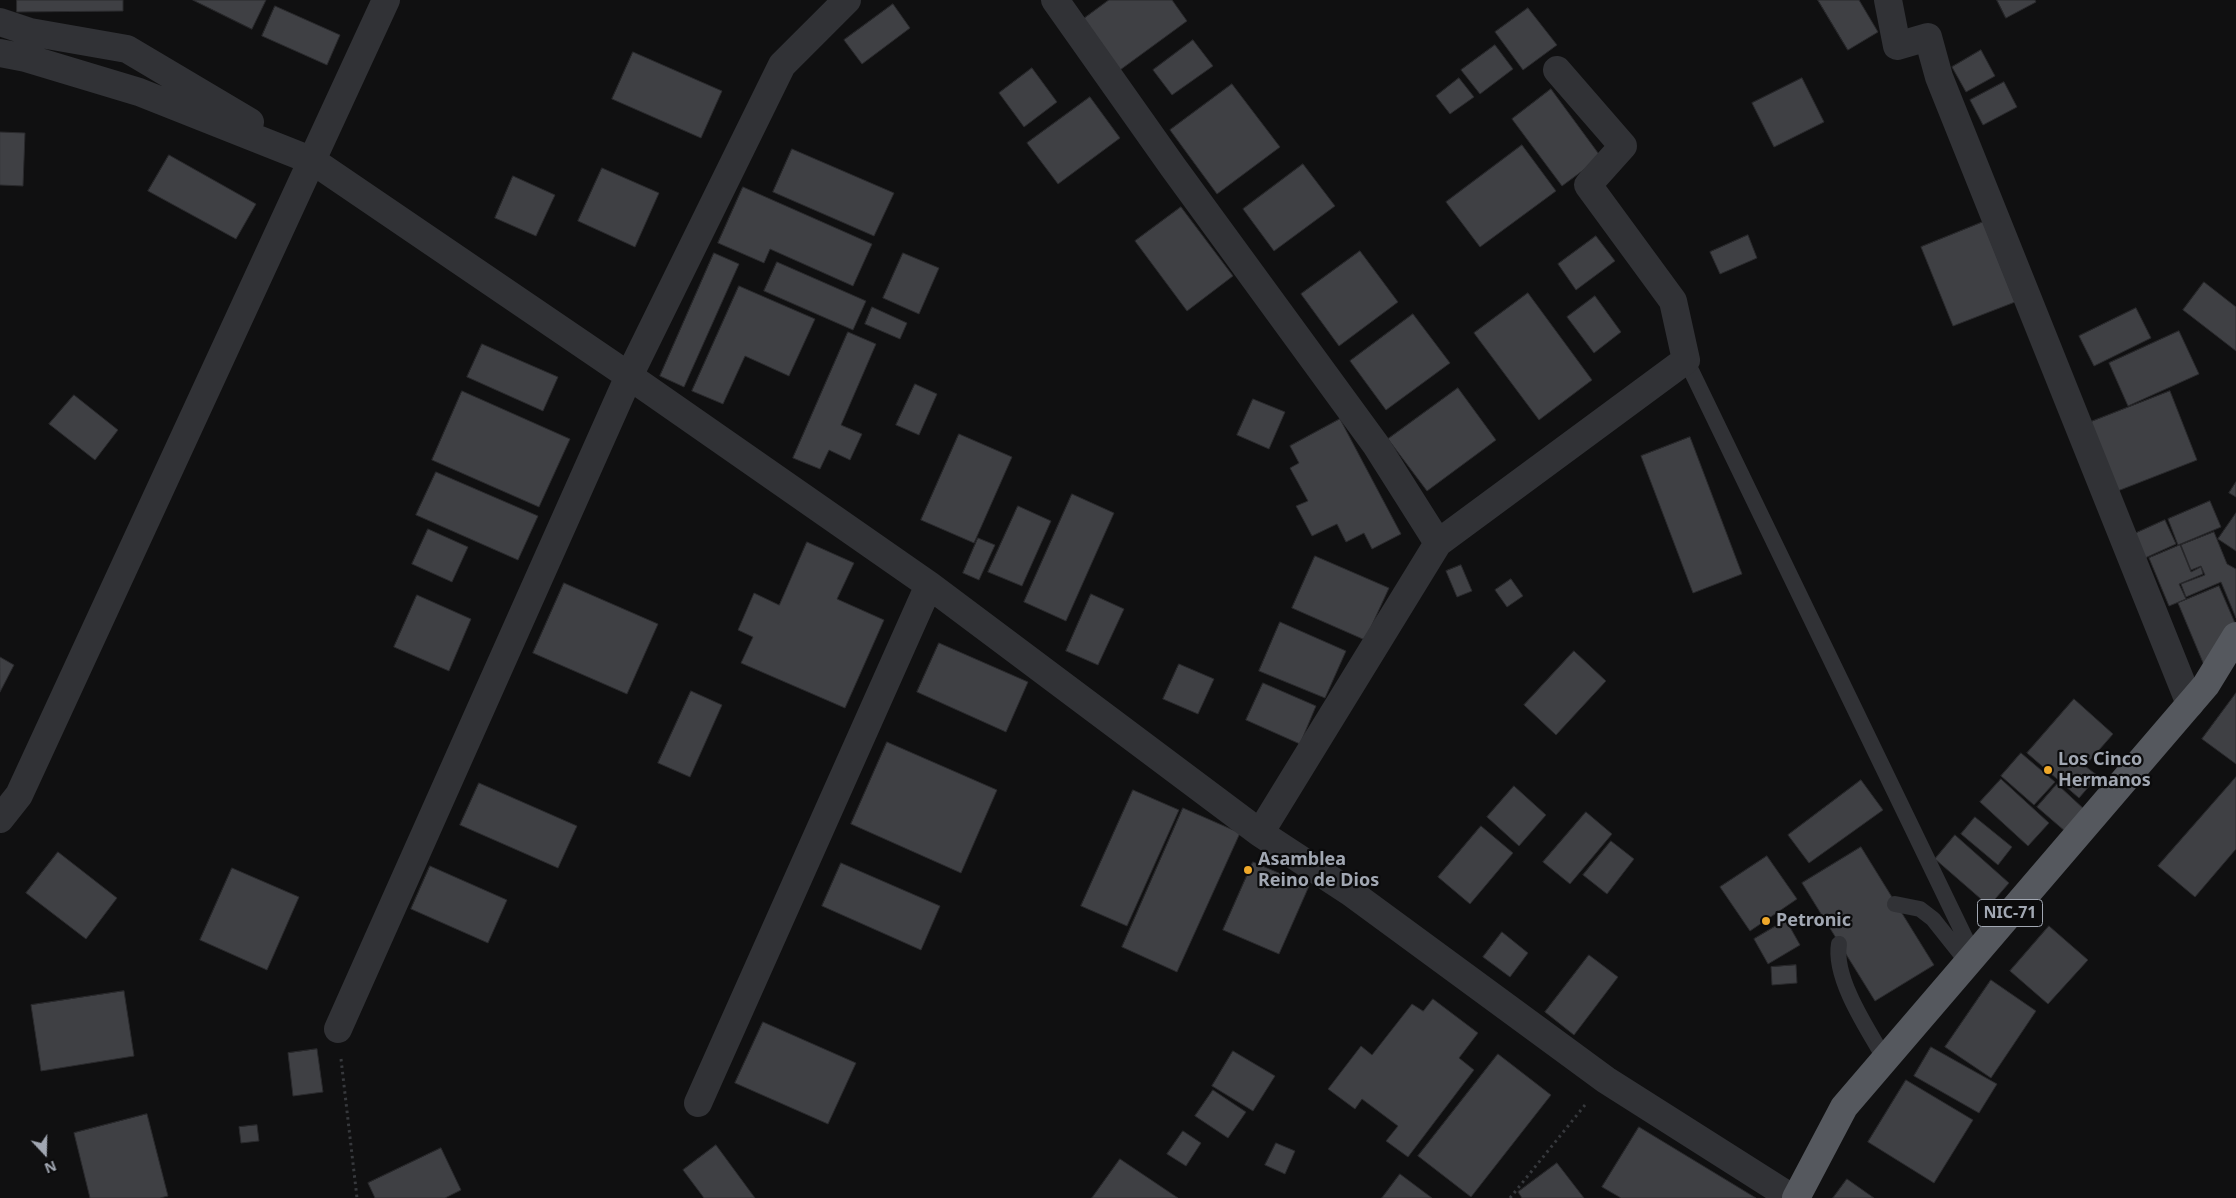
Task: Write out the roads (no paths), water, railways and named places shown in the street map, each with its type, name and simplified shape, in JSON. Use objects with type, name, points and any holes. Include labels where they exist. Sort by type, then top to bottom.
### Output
[{"type":"highway","name":"NIC-71","points":[[1796,1198],[1844,1107],[2206,685],[2236,636]]},
{"type":"street","points":[[0,819],[19,795],[386,0]]},
{"type":"street","points":[[338,1029],[629,376],[782,65],[847,0]]},
{"type":"street","points":[[1055,0],[1173,167],[1376,445],[1438,543]]},
{"type":"street","points":[[1888,0],[1897,46],[1928,37],[1939,77],[2190,704]]},
{"type":"street","points":[[0,22],[30,32],[127,49],[312,161],[629,376],[929,585],[1260,833],[1350,892],[1606,1080],[1792,1198]]},
{"type":"street","points":[[0,54],[26,58],[139,92],[312,161]]},
{"type":"street","points":[[1260,833],[1438,543],[1686,360],[1673,301],[1588,185],[1623,146],[1557,70]]},
{"type":"street","points":[[698,1103],[929,585]]},
{"type":"lane","points":[[1686,360],[1971,959]]},
{"type":"lane","points":[[1896,904],[1920,909],[1933,919],[1971,959]]},
{"type":"lane","points":[[1839,944],[1837,953],[1850,1000],[1885,1059]]},
{"type":"place","name":"Los Cinco Hermanos","points":[[2048,770]]},
{"type":"place","name":"Asamblea Reino de Dios","points":[[1248,870]]},
{"type":"place","name":"Petronic","points":[[1766,921]]}]
